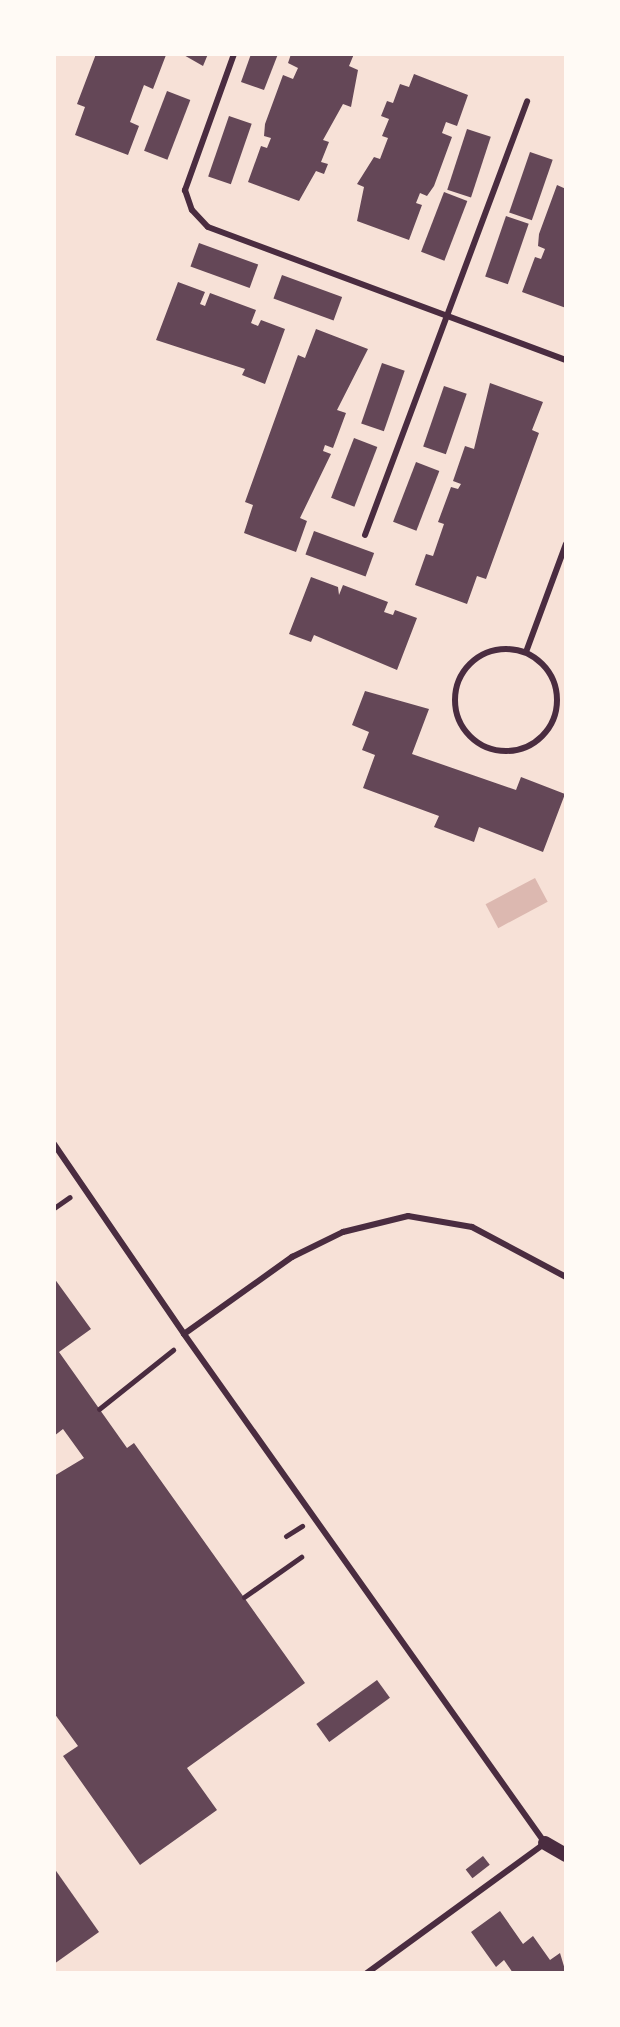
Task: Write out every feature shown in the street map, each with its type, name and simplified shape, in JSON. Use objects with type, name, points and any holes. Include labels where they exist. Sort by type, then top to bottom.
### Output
[{"type":"street","points":[[545,1843],[566,1855]]},
{"type":"lane","points":[[234,54],[186,181],[192,210],[215,231],[566,360]]},
{"type":"lane","points":[[365,535],[527,101]]},
{"type":"lane","points":[[526,652],[566,544]]},
{"type":"lane","points":[[491,650],[526,652],[547,668],[555,683],[555,719],[531,746],[494,751],[464,731],[456,715],[456,689],[462,672],[491,650]]},
{"type":"lane","points":[[54,1144],[184,1334],[545,1843],[367,1973]]},
{"type":"lane","points":[[184,1334],[292,1257],[343,1232],[408,1216],[472,1227],[566,1277]]},
{"type":"path","points":[[99,1409],[165,1362]]},
{"type":"path","points":[[244,1597],[301,1557]]},
{"type":"shaded area","points":[[535,878],[548,902],[498,928],[486,904]]},
{"type":"building","points":[[96,54],[166,55],[153,89],[144,85],[130,122],[139,126],[128,155],[75,135],[85,107],[77,104]]},
{"type":"building","points":[[182,54],[208,54],[203,66]]},
{"type":"building","points":[[251,54],[278,54],[264,90],[241,82]]},
{"type":"building","points":[[291,54],[354,54],[349,66],[358,70],[351,107],[343,104],[323,140],[329,142],[321,162],[328,164],[324,174],[316,171],[299,201],[248,182],[261,146],[267,148],[271,138],[264,136],[265,124],[283,75],[293,79],[298,68],[288,63]]},
{"type":"building","points":[[414,74],[468,95],[457,126],[446,122],[442,133],[452,137],[434,186],[427,196],[420,193],[416,203],[422,205],[409,240],[357,221],[364,187],[357,184],[374,157],[380,159],[388,138],[382,136],[389,119],[381,116],[387,101],[393,103],[400,84],[409,87]]},
{"type":"building","points":[[167,91],[190,100],[167,160],[144,151]]},
{"type":"building","points":[[229,116],[252,124],[231,184],[208,177]]},
{"type":"building","points":[[467,129],[491,137],[471,198],[447,190]]},
{"type":"building","points":[[530,152],[553,160],[532,220],[509,213]]},
{"type":"building","points":[[557,185],[566,189],[566,308],[522,292],[535,257],[541,259],[545,249],[538,246],[539,234]]},
{"type":"building","points":[[444,192],[467,201],[444,261],[421,252]]},
{"type":"building","points":[[506,216],[529,224],[508,284],[485,277]]},
{"type":"building","points":[[199,243],[258,265],[250,288],[190,266]]},
{"type":"building","points":[[282,275],[342,297],[334,320],[273,298]]},
{"type":"building","points":[[178,282],[205,292],[200,304],[205,306],[210,293],[256,310],[251,323],[258,326],[261,320],[285,329],[265,384],[242,375],[245,369],[156,340]]},
{"type":"building","points":[[316,329],[368,349],[337,410],[346,413],[333,448],[325,445],[323,451],[331,454],[300,518],[307,521],[296,552],[244,533],[253,505],[245,502],[298,355],[305,358]]},
{"type":"building","points":[[382,363],[405,371],[384,431],[361,424]]},
{"type":"building","points":[[490,383],[543,402],[532,430],[539,433],[486,579],[477,576],[467,604],[415,585],[426,554],[433,556],[444,524],[438,522],[451,487],[458,489],[461,484],[453,481],[465,446],[474,449]]},
{"type":"building","points":[[444,386],[467,394],[446,454],[423,447]]},
{"type":"building","points":[[354,438],[377,447],[354,507],[331,498]]},
{"type":"building","points":[[416,462],[439,471],[416,531],[393,522]]},
{"type":"building","points":[[314,531],[374,553],[366,576],[305,554]]},
{"type":"building","points":[[311,577],[338,587],[339,595],[343,585],[388,602],[384,612],[393,615],[395,610],[417,618],[397,670],[314,635],[311,642],[289,634]]},
{"type":"building","points":[[365,691],[429,709],[412,754],[516,790],[521,777],[565,794],[543,852],[479,827],[474,842],[434,827],[439,816],[363,788],[375,755],[362,750],[369,732],[352,725]]},
{"type":"building","points":[[54,1278],[91,1329],[59,1352],[127,1448],[134,1443],[305,1683],[187,1768],[217,1810],[140,1865],[63,1756],[78,1746],[54,1713],[54,1476],[84,1458],[63,1429],[54,1436]]},
{"type":"building","points":[[377,1680],[390,1698],[329,1742],[316,1724]]},
{"type":"building","points":[[483,1856],[490,1865],[472,1878],[466,1870]]},
{"type":"building","points":[[54,1868],[99,1932],[54,1964]]},
{"type":"building","points":[[500,1911],[523,1944],[533,1936],[550,1960],[560,1953],[566,1973],[513,1973],[504,1960],[496,1967],[471,1932]]}]
